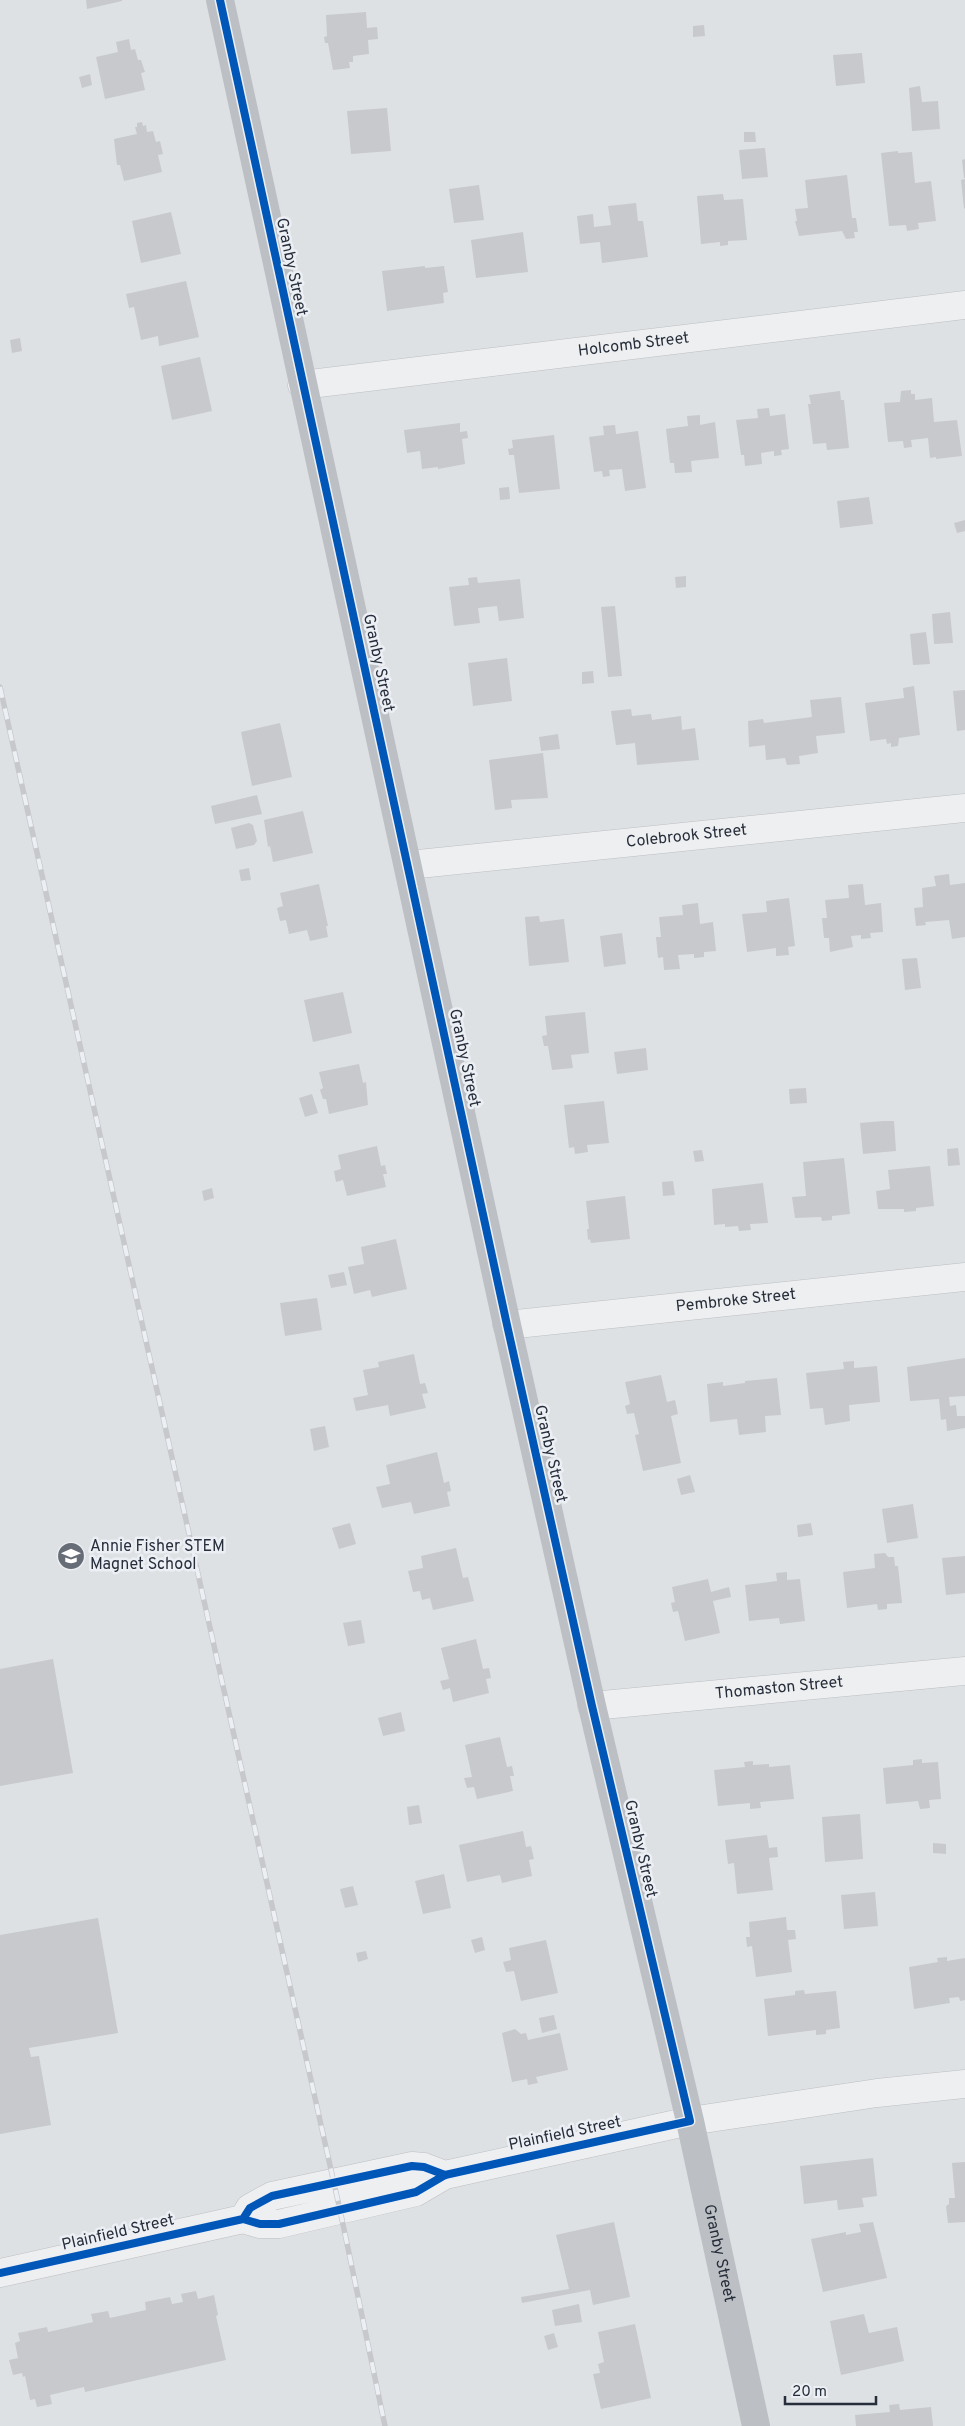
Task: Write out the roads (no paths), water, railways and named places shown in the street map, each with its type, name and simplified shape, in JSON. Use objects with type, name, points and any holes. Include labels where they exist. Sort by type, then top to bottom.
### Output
[{"type":"main road","name":"Granby Street","points":[[220,0],[302,385],[409,865],[507,1325],[592,1706],[690,2121],[756,2426]]},
{"type":"street","name":"Holcomb Street","points":[[302,385],[965,305]]},
{"type":"street","name":"Colebrook Street","points":[[409,865],[965,808]]},
{"type":"street","name":"Pembroke Street","points":[[507,1325],[965,1277]]},
{"type":"street","name":"Thomaston Street","points":[[592,1706],[965,1671]]},
{"type":"street","name":"Plainfield Street","points":[[0,2273],[243,2219],[250,2208],[272,2196],[412,2166],[424,2167],[445,2175],[690,2121],[877,2093],[965,2084]]},
{"type":"railway","points":[[0,687],[340,2210],[385,2426]]},
{"type":"place","name":"Annie Fisher STEM Magnet School","points":[[71,1556]]}]
